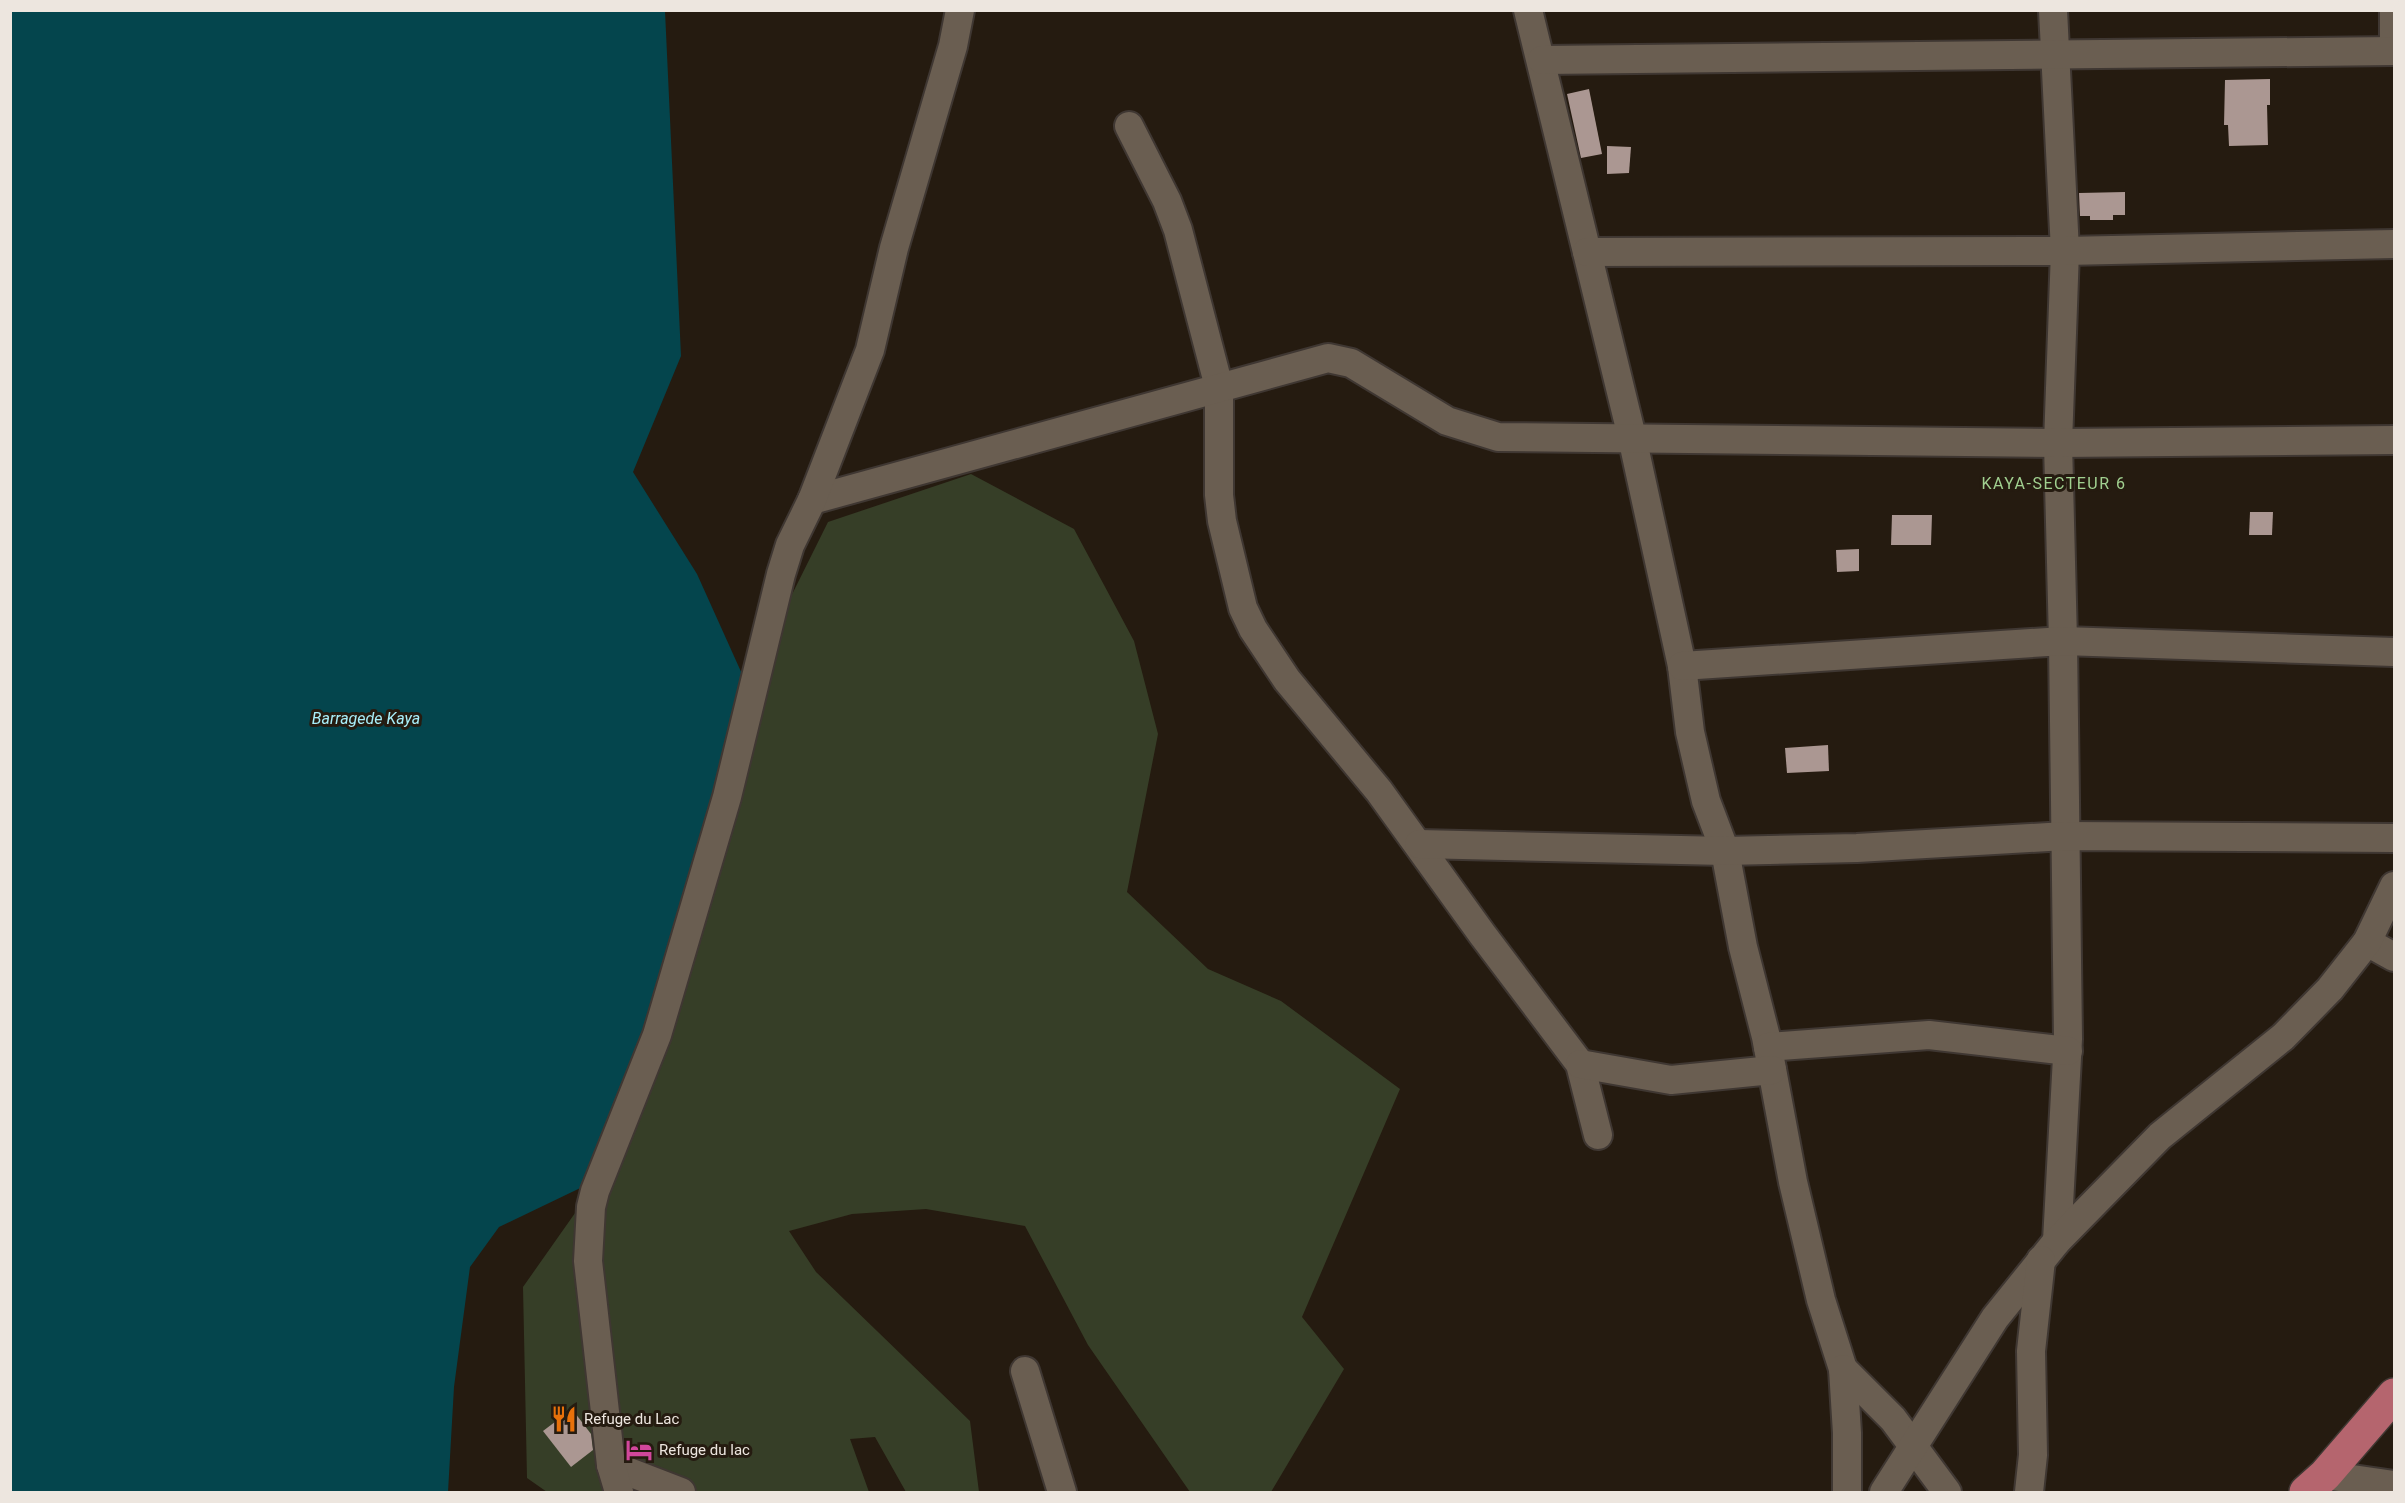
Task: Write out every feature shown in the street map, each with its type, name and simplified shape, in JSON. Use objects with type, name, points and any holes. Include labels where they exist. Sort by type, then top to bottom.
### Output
[{"type":"main road","points":[[2316,1484],[2394,1395]]},
{"type":"street","points":[[619,1492],[611,1465],[588,1261],[591,1207],[595,1191],[657,1035],[727,797],[790,545],[812,500],[870,350],[894,248],[953,46],[960,10]]},
{"type":"street","points":[[1528,10],[1632,437],[1682,666],[1690,732],[1706,801],[1725,851],[1743,947],[1770,1059],[1793,1182],[1821,1300],[1843,1369],[1847,1492]]},
{"type":"street","points":[[2029,1492],[2033,1455],[2031,1351],[2049,1250],[2068,1052],[2058,443],[2065,251],[2053,10]]},
{"type":"street","points":[[2394,10],[2394,38]]},
{"type":"street","points":[[1542,60],[2394,51]]},
{"type":"street","points":[[1130,126],[1167,201],[1178,230],[1219,387],[1220,504],[1243,608],[1253,629],[1287,680],[1379,791],[1482,934],[1580,1064],[1598,1135]]},
{"type":"street","points":[[1587,252],[2065,251],[2394,244]]},
{"type":"street","points":[[812,500],[1328,358],[1351,363],[1448,421],[1498,437],[2058,443],[2394,440]]},
{"type":"street","points":[[1682,666],[2063,640],[2394,652]]},
{"type":"street","points":[[1419,844],[1725,851],[1857,848],[2065,836],[2394,838]]},
{"type":"street","points":[[1884,1492],[1995,1318],[2049,1250],[2160,1136],[2283,1037],[2330,989],[2367,942],[2394,886]]},
{"type":"street","points":[[2367,942],[2394,957]]},
{"type":"street","points":[[1580,1064],[1671,1080],[1770,1059],[1929,1035],[2068,1052]]},
{"type":"street","points":[[1843,1369],[1893,1419],[1947,1492]]},
{"type":"street","points":[[1025,1371],[1062,1492]]},
{"type":"street","points":[[611,1465],[681,1492]]},
{"type":"street","points":[[2316,1484],[2394,1485]]},
{"type":"green space","points":[[971,474],[1074,529],[1134,641],[1158,734],[1127,892],[1208,969],[1281,1001],[1400,1089],[1302,1317],[1344,1369],[1271,1492],[1190,1492],[1088,1345],[1025,1226],[926,1209],[852,1214],[789,1231],[816,1272],[970,1421],[979,1492],[906,1492],[875,1437],[850,1439],[869,1492],[547,1492],[527,1478],[523,1287],[599,1179],[747,685],[828,522]]},
{"type":"water","name":"Barragede Kaya","points":[[10,11],[665,11],[681,356],[633,472],[697,574],[747,685],[599,1179],[499,1227],[470,1267],[454,1387],[448,1492],[11,1492]]},
{"type":"building","points":[[2270,79],[2270,105],[2267,105],[2268,145],[2229,146],[2228,125],[2224,125],[2225,80]]},
{"type":"building","points":[[1589,89],[1602,154],[1581,158],[1567,94]]},
{"type":"building","points":[[1607,146],[1631,147],[1629,173],[1607,174]]},
{"type":"building","points":[[2125,192],[2125,215],[2113,215],[2113,220],[2090,220],[2090,216],[2080,216],[2079,193]]},
{"type":"building","points":[[2250,512],[2273,512],[2272,535],[2249,535]]},
{"type":"building","points":[[1892,515],[1932,515],[1931,545],[1891,545]]},
{"type":"building","points":[[1859,549],[1859,571],[1837,572],[1836,550]]},
{"type":"building","points":[[1828,745],[1829,771],[1787,773],[1785,748]]},
{"type":"building","points":[[572,1409],[591,1434],[593,1450],[571,1467],[543,1431]]},
{"type":"place","name":"Refuge du Lac","points":[[564,1419]]},
{"type":"place","name":"Refuge du lac","points":[[639,1450]]},
{"type":"district","name":"KAYA-SECTEUR 6","points":[[2054,483]]}]
